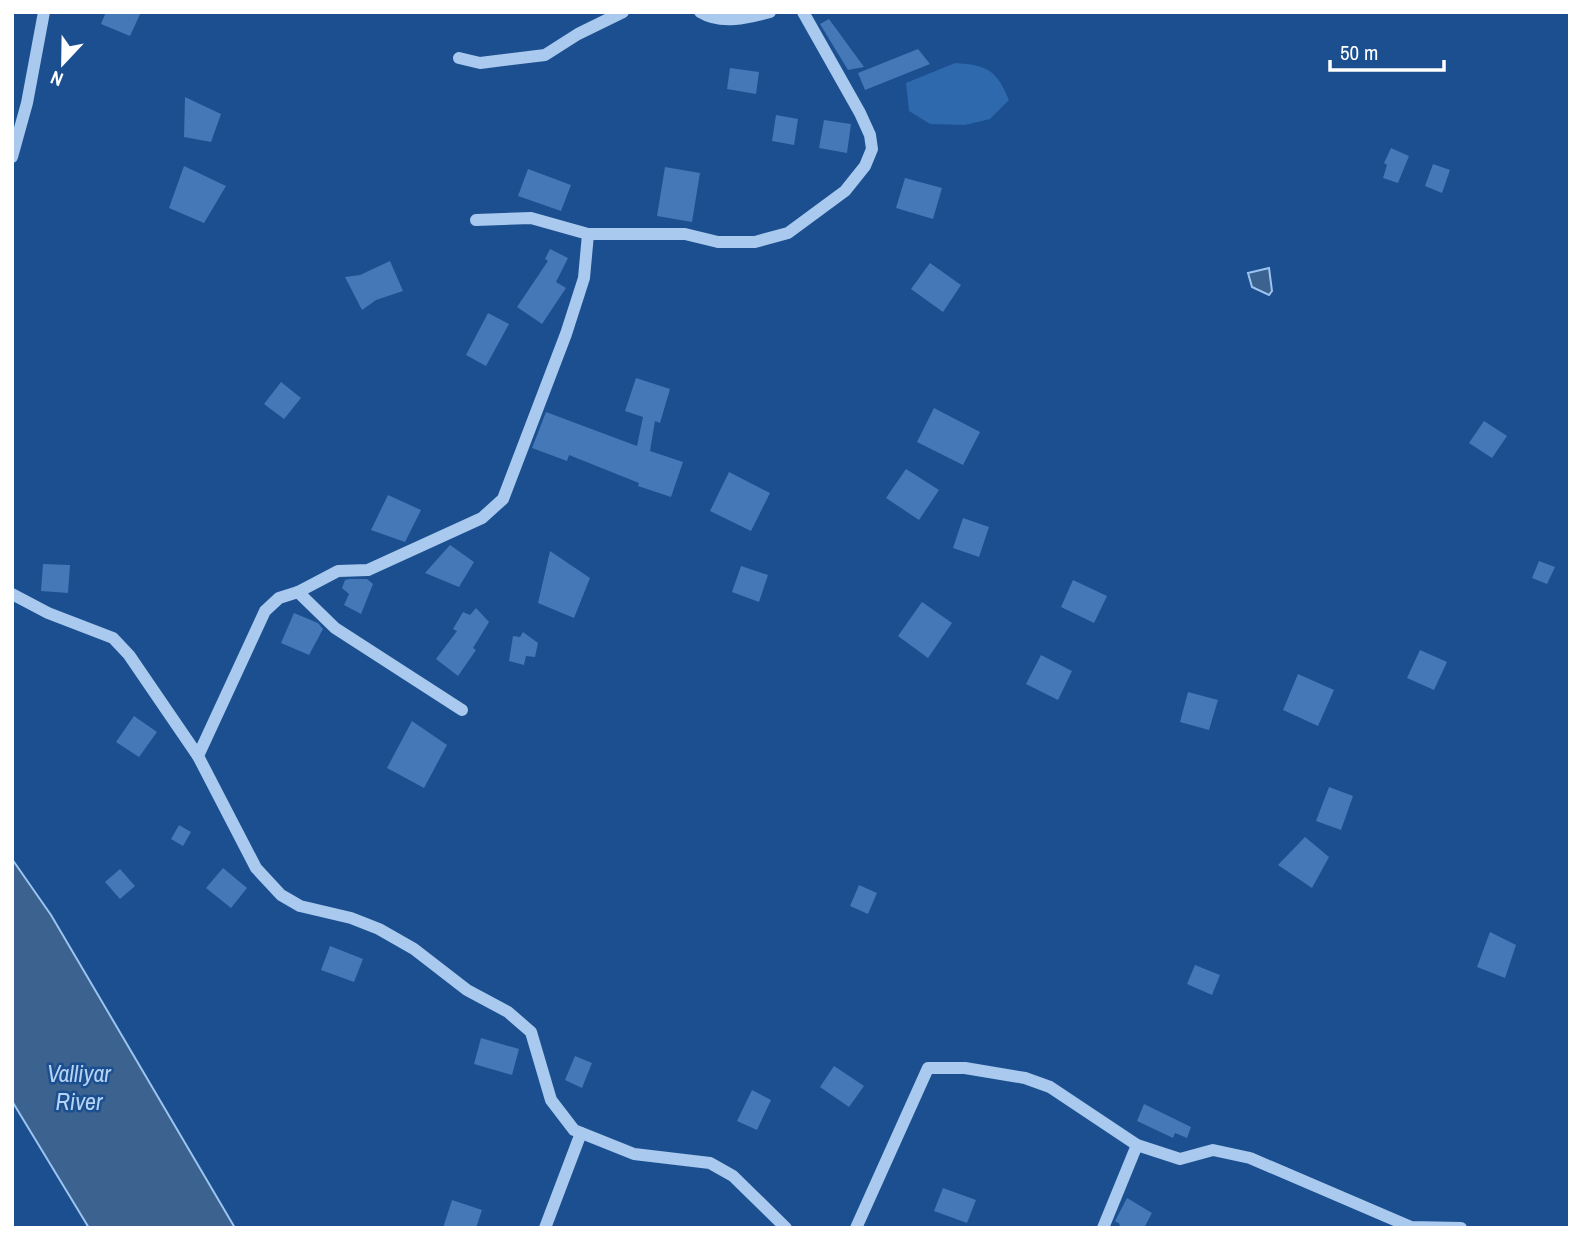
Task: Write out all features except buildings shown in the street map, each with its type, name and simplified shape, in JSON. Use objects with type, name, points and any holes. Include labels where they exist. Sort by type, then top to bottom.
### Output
[{"type":"street","points":[[12,157],[27,103],[44,12]]},
{"type":"street","points":[[459,58],[480,63],[545,55],[578,34],[623,12]]},
{"type":"street","points":[[700,12],[708,17],[741,19],[770,12]]},
{"type":"street","points":[[476,220],[531,218],[588,234],[685,234],[718,242],[754,242],[788,233],[845,191],[865,166],[872,149],[870,135],[803,12]]},
{"type":"street","points":[[198,756],[265,611],[279,598],[298,592],[338,571],[368,570],[482,518],[503,499],[566,334],[584,278],[588,234]]},
{"type":"street","points":[[298,592],[335,628],[462,710]]},
{"type":"street","points":[[12,594],[48,613],[113,638],[129,655],[198,756],[256,867],[281,895],[300,906],[351,918],[379,929],[414,949],[467,990],[508,1012],[531,1032],[551,1100],[574,1130],[635,1154],[710,1163],[733,1176],[786,1228]]},
{"type":"street","points":[[856,1228],[928,1068],[965,1068],[1025,1078],[1050,1087],[1137,1145],[1180,1159],[1213,1150],[1250,1158],[1410,1227],[1461,1228]]},
{"type":"street","points":[[545,1228],[581,1133]]},
{"type":"street","points":[[1103,1228],[1137,1145]]},
{"type":"shaded area","points":[[955,63],[976,65],[990,71],[1000,82],[1009,100],[990,119],[965,125],[930,124],[909,111],[906,83]]},
{"type":"water","points":[[1269,268],[1272,291],[1269,295],[1252,287],[1248,273]]},
{"type":"water","name":"Valliyar River","points":[[12,859],[51,915],[235,1228],[89,1228],[12,1101]]}]
